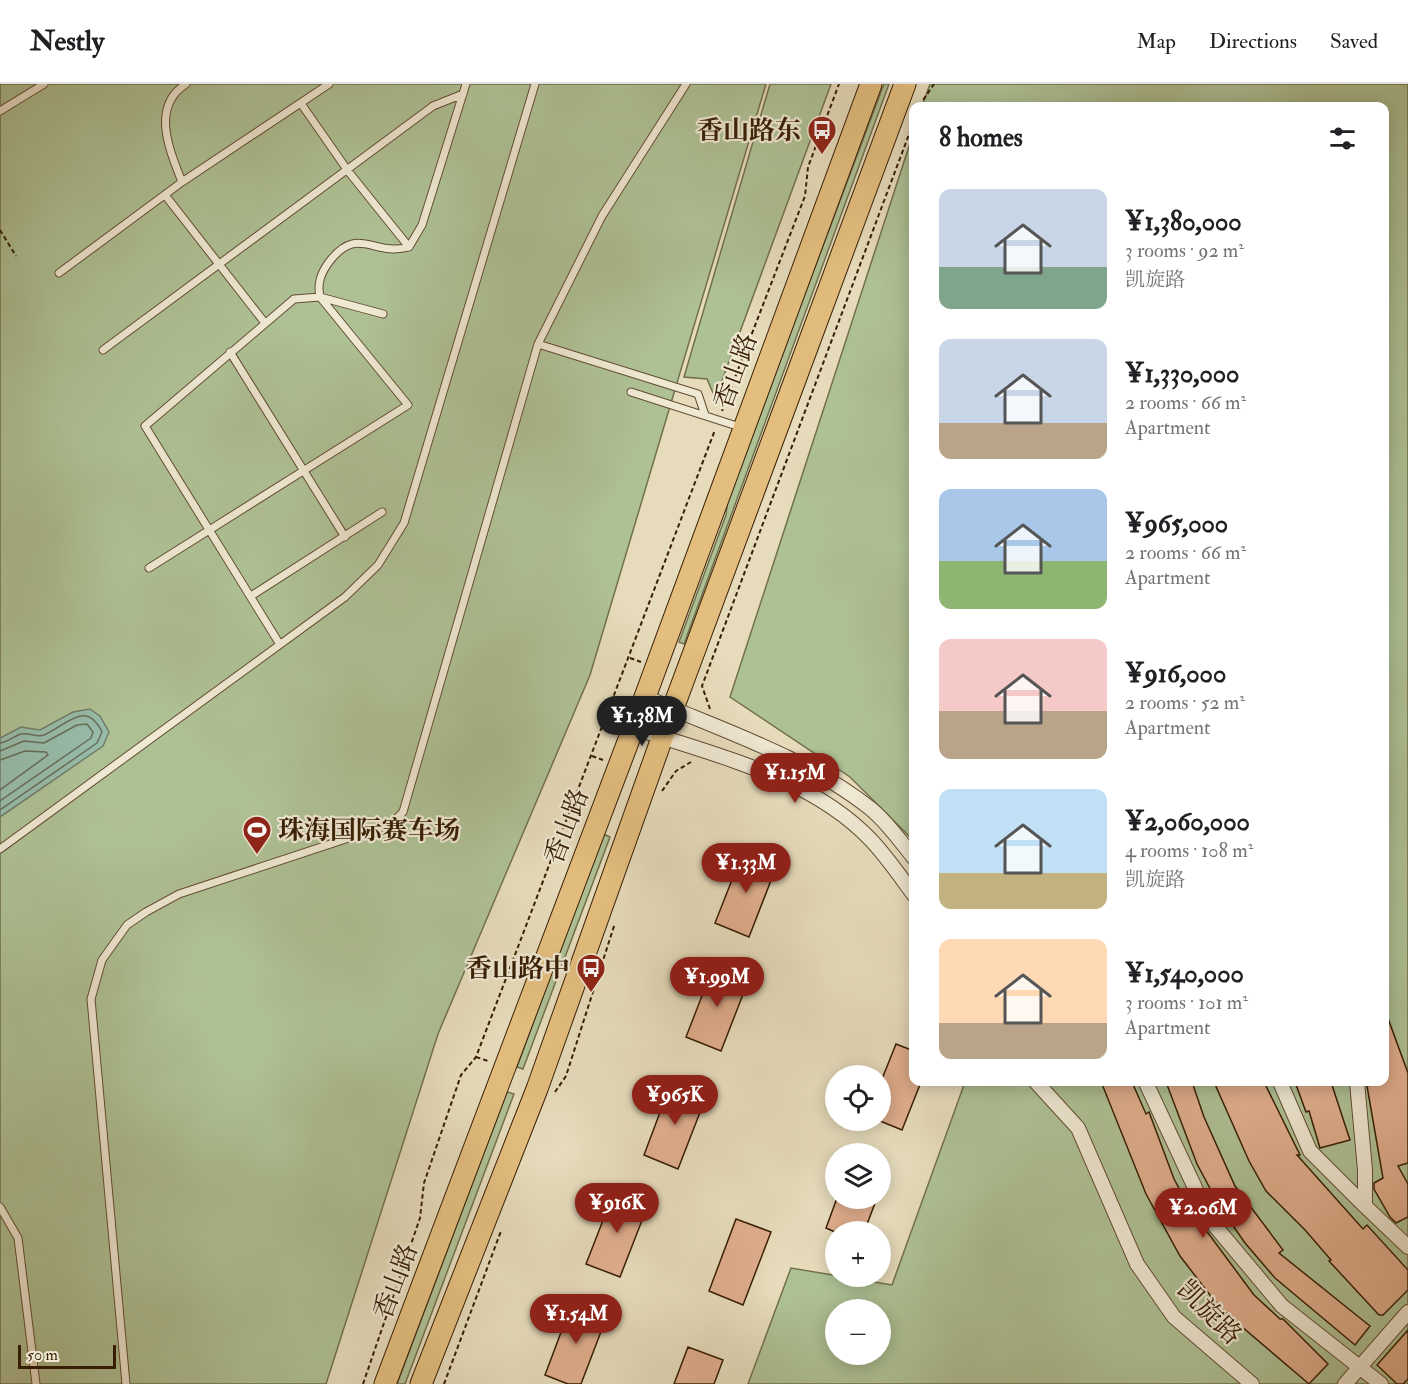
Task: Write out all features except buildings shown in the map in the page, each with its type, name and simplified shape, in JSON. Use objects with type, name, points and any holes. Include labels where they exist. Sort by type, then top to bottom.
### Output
[{"type":"main road","name":"香山路","points":[[385,1384],[645,697],[871,84]]},
{"type":"main road","points":[[421,1384],[535,1096],[662,738],[905,84]]},
{"type":"street","points":[[645,697],[779,754],[840,787],[873,811],[909,852]]},
{"type":"street","points":[[632,727],[742,763],[793,784],[831,808],[871,840],[909,889]]},
{"type":"street","name":"凯旋路","points":[[1040,1086],[1078,1128],[1137,1264],[1174,1317],[1252,1384]]},
{"type":"street","points":[[1147,1086],[1210,1220],[1282,1306],[1381,1384]]},
{"type":"street","points":[[1282,1086],[1310,1151],[1408,1247]]},
{"type":"street","points":[[1357,1086],[1365,1170],[1365,1206]]},
{"type":"street","points":[[1345,1384],[1408,1312]]},
{"type":"lane","points":[[0,111],[44,84]]},
{"type":"lane","points":[[182,182],[168,147],[164,120],[178,90],[186,84]]},
{"type":"lane","points":[[59,273],[182,182],[302,105],[329,84]]},
{"type":"lane","points":[[149,568],[207,528],[408,405],[320,297],[319,282],[324,269],[346,244],[354,243],[395,251],[409,247],[422,225],[466,84]]},
{"type":"lane","points":[[0,849],[345,597],[378,565],[404,523],[535,84]]},
{"type":"lane","points":[[126,1384],[91,999],[102,960],[127,925],[179,894],[390,824],[403,812],[538,344],[602,216],[686,84]]},
{"type":"lane","points":[[103,350],[433,106],[463,94]]},
{"type":"lane","points":[[302,105],[348,171],[409,247]]},
{"type":"lane","points":[[165,195],[265,323]]},
{"type":"lane","points":[[279,643],[145,426],[294,299],[320,297],[383,314]]},
{"type":"lane","points":[[538,344],[698,394],[705,415]]},
{"type":"lane","points":[[230,352],[345,537]]},
{"type":"lane","points":[[631,392],[743,428]]},
{"type":"lane","points":[[250,596],[382,512]]},
{"type":"lane","points":[[0,1207],[18,1238],[36,1384]]},
{"type":"path","points":[[742,366],[805,196],[808,167],[839,84]]},
{"type":"path","points":[[922,102],[934,84]]},
{"type":"path","points":[[710,709],[702,686],[909,135]]},
{"type":"path","points":[[0,230],[16,256]]},
{"type":"path","points":[[363,1384],[420,1218],[424,1183],[461,1076],[476,1057],[706,458]]},
{"type":"shaded area","name":"珠海国际赛车场","points":[[0,84],[766,84],[590,675],[438,1034],[326,1384],[0,1384]]},
{"type":"shaded area","points":[[770,84],[831,84],[719,389],[713,393],[707,379],[684,377]]},
{"type":"shaded area","points":[[884,84],[889,84],[684,644],[679,642],[726,515],[728,498]]},
{"type":"shaded area","points":[[930,84],[1408,84],[1408,1384],[748,1384],[791,1268],[825,1274],[825,1287],[891,1287],[964,1086],[1389,1086],[1389,102],[923,102]]},
{"type":"shaded area","points":[[909,146],[909,836],[850,777],[730,697]]},
{"type":"shaded area","points":[[602,836],[610,837],[523,1069],[517,1067]]},
{"type":"shaded area","points":[[507,1092],[514,1094],[405,1384],[397,1384]]},
{"type":"water","points":[[90,709],[100,716],[109,732],[103,746],[0,817],[0,738],[21,727],[40,730],[73,712]]},
{"type":"place","name":"香山路东","points":[[822,156]]},
{"type":"place","name":"珠海国际赛车场","points":[[257,856]]},
{"type":"place","name":"香山路中","points":[[591,994]]}]
